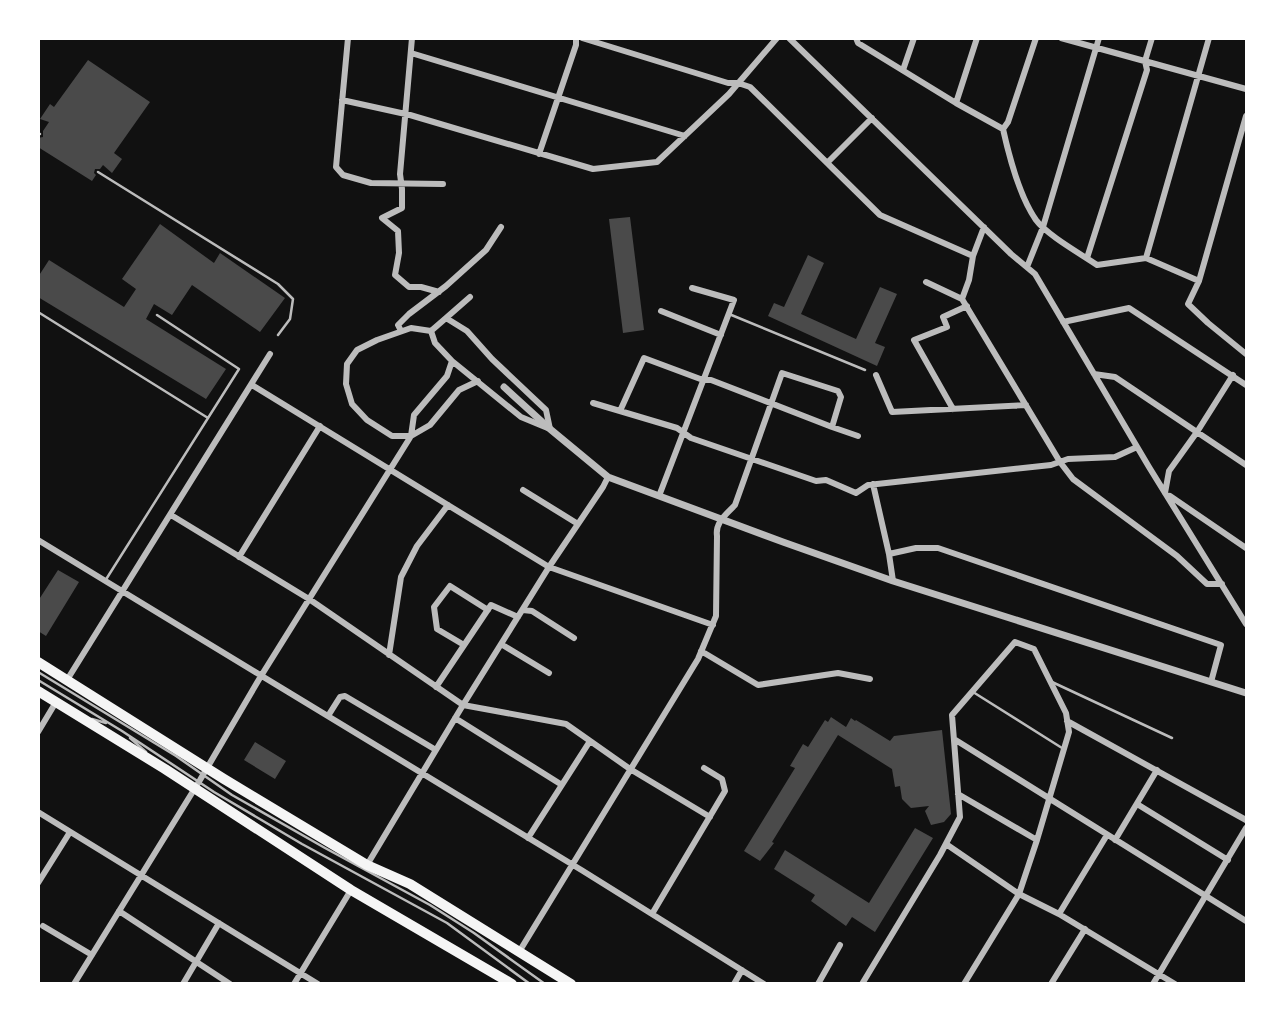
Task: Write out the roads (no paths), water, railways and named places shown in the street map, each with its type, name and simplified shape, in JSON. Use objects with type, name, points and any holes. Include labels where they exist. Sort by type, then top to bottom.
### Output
[{"type":"main road","points":[[38,662],[205,771],[367,865],[410,884],[571,984]]},
{"type":"main road","points":[[38,691],[196,785],[351,891],[476,962],[499,981],[512,984]]},
{"type":"street","points":[[348,38],[337,167],[343,175],[371,183],[443,184]]},
{"type":"street","points":[[412,38],[400,174],[402,208],[382,218],[398,231],[396,275],[409,287],[439,292]]},
{"type":"street","points":[[539,154],[576,45],[576,38]]},
{"type":"street","points":[[582,38],[728,83],[750,87],[880,215],[973,256]]},
{"type":"street","points":[[342,100],[405,114],[593,169],[657,162],[729,94],[777,38]]},
{"type":"street","points":[[789,38],[1035,274],[1137,447],[1247,624]]},
{"type":"street","points":[[856,38],[858,43],[1003,129]]},
{"type":"street","points":[[903,70],[914,38]]},
{"type":"street","points":[[956,103],[977,38]]},
{"type":"street","points":[[1036,38],[1008,122],[1003,129],[1007,149],[1025,199],[1037,222],[1097,265],[1146,258],[1199,281]]},
{"type":"street","points":[[1061,38],[1247,89]]},
{"type":"street","points":[[1027,267],[1043,227],[1099,38]]},
{"type":"street","points":[[1087,258],[1147,70],[1145,61],[1152,38]]},
{"type":"street","points":[[1146,258],[1209,38]]},
{"type":"street","points":[[411,53],[685,136]]},
{"type":"street","points":[[1247,116],[1199,281],[1188,304],[1247,354]]},
{"type":"street","points":[[827,163],[872,118]]},
{"type":"street","points":[[401,331],[398,325],[486,250],[501,227]]},
{"type":"street","points":[[962,299],[984,227]]},
{"type":"street","points":[[926,282],[962,299],[1060,462],[1073,479],[1177,556],[1207,584],[1222,584]]},
{"type":"street","points":[[659,496],[734,300],[692,288]]},
{"type":"street","points":[[432,331],[470,297]]},
{"type":"street","points":[[953,409],[914,340],[947,327],[943,317],[967,306]]},
{"type":"street","points":[[1063,322],[1129,308],[1247,385]]},
{"type":"street","points":[[661,311],[721,335]]},
{"type":"street","points":[[446,318],[467,331],[492,359],[546,410],[550,429]]},
{"type":"street","points":[[432,331],[411,328],[357,350],[347,364],[346,384],[352,404],[368,420],[393,436],[411,436],[429,425],[459,390],[478,381]]},
{"type":"street","points":[[432,331],[435,343],[452,361],[521,417],[550,429]]},
{"type":"street","points":[[67,680],[271,354]]},
{"type":"street","points":[[620,411],[644,358],[704,380],[711,380],[858,436]]},
{"type":"street","points":[[74,984],[411,436],[414,415],[447,376],[452,361]]},
{"type":"street","points":[[519,952],[701,651],[713,625],[716,616],[716,528],[735,505],[782,373],[838,391],[841,397],[832,428]]},
{"type":"street","points":[[1094,374],[1115,377],[1247,465]]},
{"type":"street","points":[[876,375],[892,412],[1026,405]]},
{"type":"street","points":[[1165,493],[1169,471],[1233,375]]},
{"type":"street","points":[[252,384],[549,567],[713,625]]},
{"type":"street","points":[[504,387],[608,477],[893,581],[1247,693]]},
{"type":"street","points":[[593,403],[677,428],[691,438],[816,481],[826,480],[856,494],[873,484],[1039,467],[1068,459],[1115,457],[1137,447]]},
{"type":"street","points":[[239,556],[320,426]]},
{"type":"street","points":[[367,865],[463,705],[608,477]]},
{"type":"street","points":[[873,484],[893,581]]},
{"type":"street","points":[[523,490],[578,524]]},
{"type":"street","points":[[1165,493],[1247,548]]},
{"type":"street","points":[[389,654],[401,577],[417,546],[448,505]]},
{"type":"street","points":[[171,515],[309,599],[463,705],[566,724],[630,769],[710,817]]},
{"type":"street","points":[[38,540],[764,984]]},
{"type":"street","points":[[889,554],[916,548],[938,548],[1222,645],[1211,682]]},
{"type":"street","points":[[464,645],[437,629],[434,607],[450,586],[488,610]]},
{"type":"street","points":[[436,687],[491,605],[518,617]]},
{"type":"street","points":[[523,610],[532,611],[574,638]]},
{"type":"street","points":[[862,984],[960,817],[952,715],[1015,642],[1034,649],[1066,713],[1069,733],[1019,894],[964,984]]},
{"type":"street","points":[[501,644],[549,673]]},
{"type":"street","points":[[701,651],[758,685],[838,673],[870,679]]},
{"type":"street","points":[[328,716],[340,697],[345,696],[436,750]]},
{"type":"street","points":[[38,732],[56,702]]},
{"type":"street","points":[[455,718],[562,785]]},
{"type":"street","points":[[1067,721],[1247,820]]},
{"type":"street","points":[[954,739],[1247,921]]},
{"type":"street","points":[[528,838],[590,741]]},
{"type":"street","points":[[652,914],[725,791],[722,779],[704,768]]},
{"type":"street","points":[[1115,840],[1157,770]]},
{"type":"street","points":[[958,794],[1037,840]]},
{"type":"street","points":[[1137,804],[1228,860]]},
{"type":"street","points":[[38,812],[318,984]]},
{"type":"street","points":[[1153,984],[1247,828]]},
{"type":"street","points":[[38,883],[70,832]]},
{"type":"street","points":[[1059,914],[1107,835]]},
{"type":"street","points":[[946,844],[1019,894],[1059,914],[1175,984]]},
{"type":"street","points":[[294,984],[351,891]]},
{"type":"street","points":[[119,911],[230,984]]},
{"type":"street","points":[[184,984],[219,923]]},
{"type":"street","points":[[43,926],[92,955]]},
{"type":"street","points":[[1056,982],[1085,929]]},
{"type":"street","points":[[818,984],[841,945]]},
{"type":"street","points":[[734,984],[742,970]]},
{"type":"lane","points":[[98,172],[278,284],[293,299],[290,319],[278,335]]},
{"type":"lane","points":[[38,312],[208,418]]},
{"type":"lane","points":[[729,314],[865,370]]},
{"type":"lane","points":[[105,581],[239,369],[157,316]]},
{"type":"lane","points":[[38,672],[205,771],[232,795],[430,905],[545,984]]},
{"type":"lane","points":[[38,680],[122,731],[196,785],[447,923],[530,984]]},
{"type":"lane","points":[[1049,681],[1172,738]]},
{"type":"lane","points":[[972,692],[1065,750]]},
{"type":"lane","points":[[72,712],[111,724]]},
{"type":"lane","points":[[122,731],[165,769]]}]
